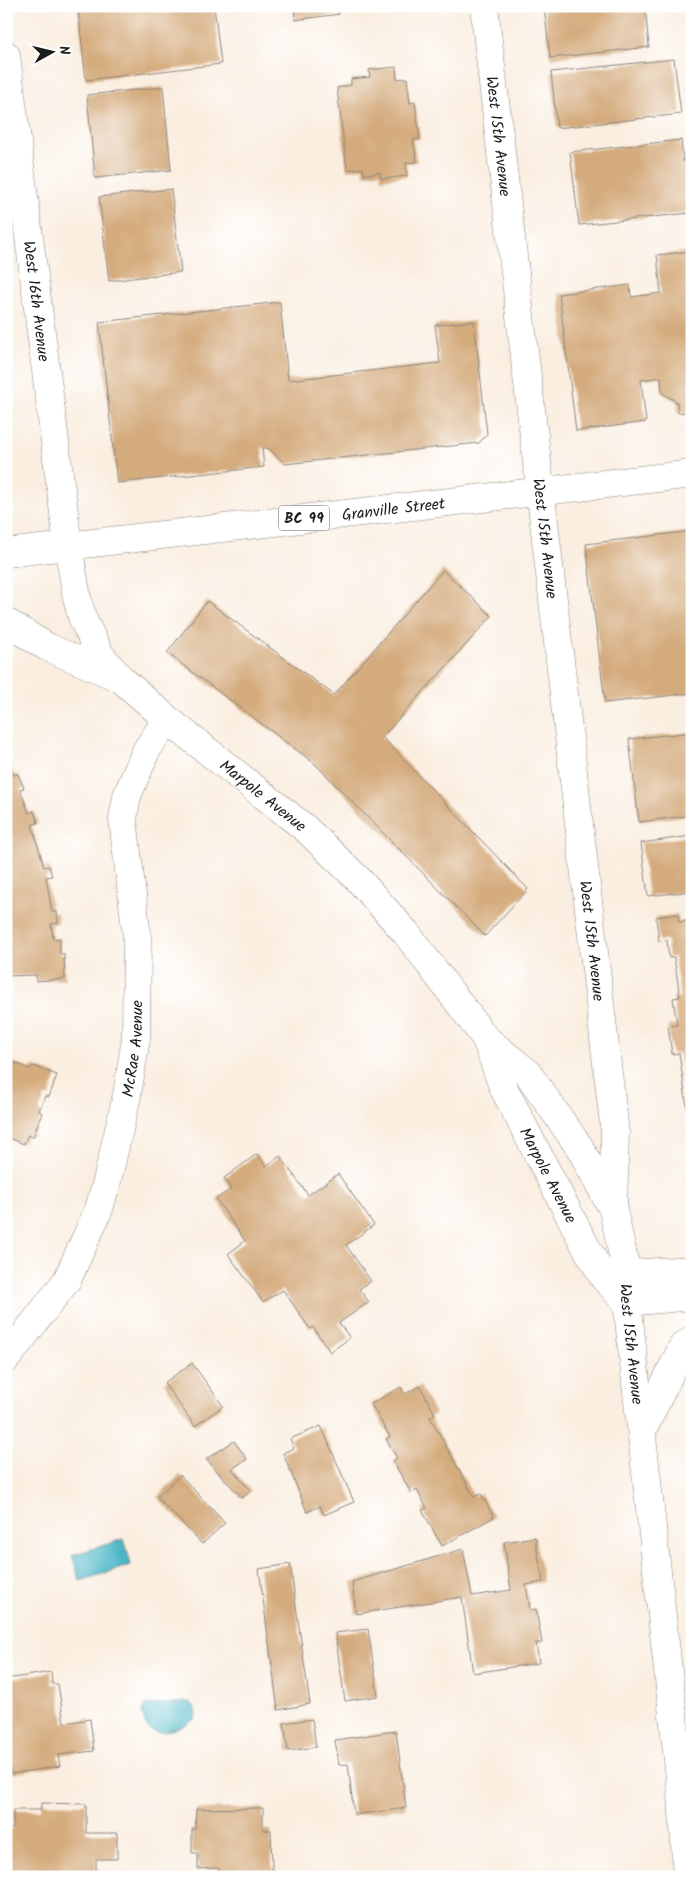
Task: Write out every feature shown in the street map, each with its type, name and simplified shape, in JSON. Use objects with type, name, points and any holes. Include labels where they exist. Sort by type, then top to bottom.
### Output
[{"type":"main road","name":"West 15th Avenue","points":[[484,6],[515,255],[566,728],[615,1133],[613,1210],[615,1276],[627,1302],[682,1796],[687,1877]]},
{"type":"main road","name":"West 16th Avenue","points":[[6,55],[68,546]]},
{"type":"main road","name":"Granville Street","points":[[6,553],[692,474]]},
{"type":"main road","name":"Marpole Avenue","points":[[68,546],[77,598],[84,620],[101,656],[120,678],[167,719],[305,828],[358,879],[406,933],[486,1039],[527,1072],[580,1148],[613,1210]]},
{"type":"main road","points":[[6,622],[47,647],[120,678]]},
{"type":"main road","name":"McRae Avenue","points":[[6,1359],[67,1280],[98,1209],[107,1181],[127,1095],[136,1038],[137,937],[123,819],[126,796],[146,751],[167,719]]},
{"type":"main road","name":"Marpole Avenue","points":[[486,1039],[503,1087],[615,1276]]},
{"type":"main road","points":[[615,1276],[692,1270]]},
{"type":"main road","points":[[627,1302],[692,1296]]},
{"type":"main road","points":[[642,1431],[683,1346],[692,1340]]},
{"type":"water","points":[[124,1539],[131,1565],[80,1581],[72,1555]]},
{"type":"water","points":[[188,1702],[196,1710],[195,1719],[178,1728],[164,1732],[151,1731],[147,1727],[142,1711],[146,1705]]},
{"type":"building","points":[[103,6],[214,6],[221,64],[86,80],[78,9]]},
{"type":"building","points":[[294,6],[338,6],[339,14],[295,20]]},
{"type":"building","points":[[544,6],[645,6],[649,47],[550,58]]},
{"type":"building","points":[[674,59],[681,114],[557,128],[551,72]]},
{"type":"building","points":[[396,67],[397,79],[407,78],[410,103],[415,102],[420,139],[413,140],[417,162],[406,163],[407,176],[381,179],[380,172],[364,175],[363,168],[347,170],[337,88],[351,85],[351,79],[370,77],[369,70]]},
{"type":"building","points":[[163,87],[171,170],[95,178],[87,95]]},
{"type":"building","points":[[681,140],[683,161],[692,160],[692,199],[688,199],[690,213],[579,225],[570,152]]},
{"type":"building","points":[[171,189],[181,272],[109,281],[99,197]]},
{"type":"building","points":[[692,251],[692,411],[678,413],[677,402],[662,393],[661,377],[641,380],[646,422],[576,431],[559,294],[630,285],[631,297],[661,293],[657,255]]},
{"type":"building","points":[[280,302],[288,380],[440,363],[435,325],[474,321],[487,434],[479,443],[285,464],[268,448],[262,448],[264,467],[117,483],[99,322]]},
{"type":"building","points":[[692,531],[692,693],[605,703],[586,544]]},
{"type":"building","points":[[443,570],[492,616],[382,737],[528,889],[485,936],[314,763],[167,653],[207,601],[334,695]]},
{"type":"building","points":[[692,732],[692,815],[639,822],[629,739]]},
{"type":"building","points":[[6,757],[14,775],[18,774],[24,788],[20,789],[29,813],[34,811],[38,823],[32,825],[44,867],[49,866],[52,876],[46,877],[52,912],[57,912],[58,923],[51,924],[53,939],[60,938],[60,954],[64,954],[65,979],[36,981],[36,975],[6,976]]},
{"type":"building","points":[[692,836],[692,891],[648,896],[641,843]]},
{"type":"building","points":[[678,914],[679,922],[692,920],[692,1120],[689,1120],[679,1053],[672,1054],[668,1026],[677,1025],[673,998],[680,997],[674,957],[669,958],[667,940],[659,941],[656,917]]},
{"type":"building","points":[[6,1059],[30,1069],[33,1066],[57,1075],[49,1097],[45,1096],[39,1111],[42,1113],[33,1137],[28,1135],[24,1144],[6,1137]]},
{"type":"building","points":[[257,1154],[266,1166],[280,1156],[308,1195],[338,1174],[374,1225],[346,1245],[371,1281],[359,1289],[369,1302],[339,1323],[350,1338],[330,1352],[313,1327],[310,1329],[283,1290],[263,1302],[228,1254],[245,1241],[216,1199],[231,1189],[224,1178]]},
{"type":"building","points":[[692,1176],[692,1203],[691,1203],[687,1177]]},
{"type":"building","points":[[192,1363],[223,1406],[195,1426],[164,1383]]},
{"type":"building","points":[[420,1386],[435,1414],[430,1417],[474,1497],[481,1494],[494,1517],[442,1546],[422,1510],[427,1508],[417,1490],[411,1493],[393,1461],[397,1458],[386,1439],[390,1437],[371,1404],[401,1387],[405,1394]]},
{"type":"building","points":[[321,1426],[354,1502],[324,1515],[320,1506],[307,1512],[283,1453],[294,1448],[290,1439]]},
{"type":"building","points":[[234,1441],[247,1459],[232,1469],[251,1491],[242,1498],[206,1459]]},
{"type":"building","points":[[180,1475],[225,1523],[202,1544],[157,1497]]},
{"type":"building","points":[[535,1537],[543,1582],[526,1585],[530,1610],[536,1609],[542,1643],[536,1643],[539,1663],[473,1673],[462,1597],[356,1614],[352,1582],[463,1549],[472,1596],[511,1590],[504,1542]]},
{"type":"building","points":[[290,1564],[310,1704],[278,1710],[259,1569]]},
{"type":"building","points":[[368,1629],[378,1696],[345,1701],[335,1633]]},
{"type":"building","points":[[51,1672],[52,1684],[58,1684],[64,1723],[90,1719],[94,1751],[58,1755],[60,1766],[11,1774],[9,1761],[6,1761],[6,1679]]},
{"type":"building","points":[[312,1719],[316,1747],[288,1751],[284,1723]]},
{"type":"building","points":[[396,1731],[406,1808],[354,1815],[348,1764],[339,1765],[335,1740]]},
{"type":"building","points":[[41,1803],[86,1804],[86,1833],[117,1833],[117,1859],[96,1859],[96,1877],[6,1877],[6,1829],[13,1829],[13,1810],[41,1810]]},
{"type":"building","points":[[263,1808],[263,1830],[271,1830],[272,1869],[276,1871],[276,1877],[219,1877],[219,1868],[198,1869],[198,1853],[192,1853],[192,1829],[195,1829],[196,1809]]}]
